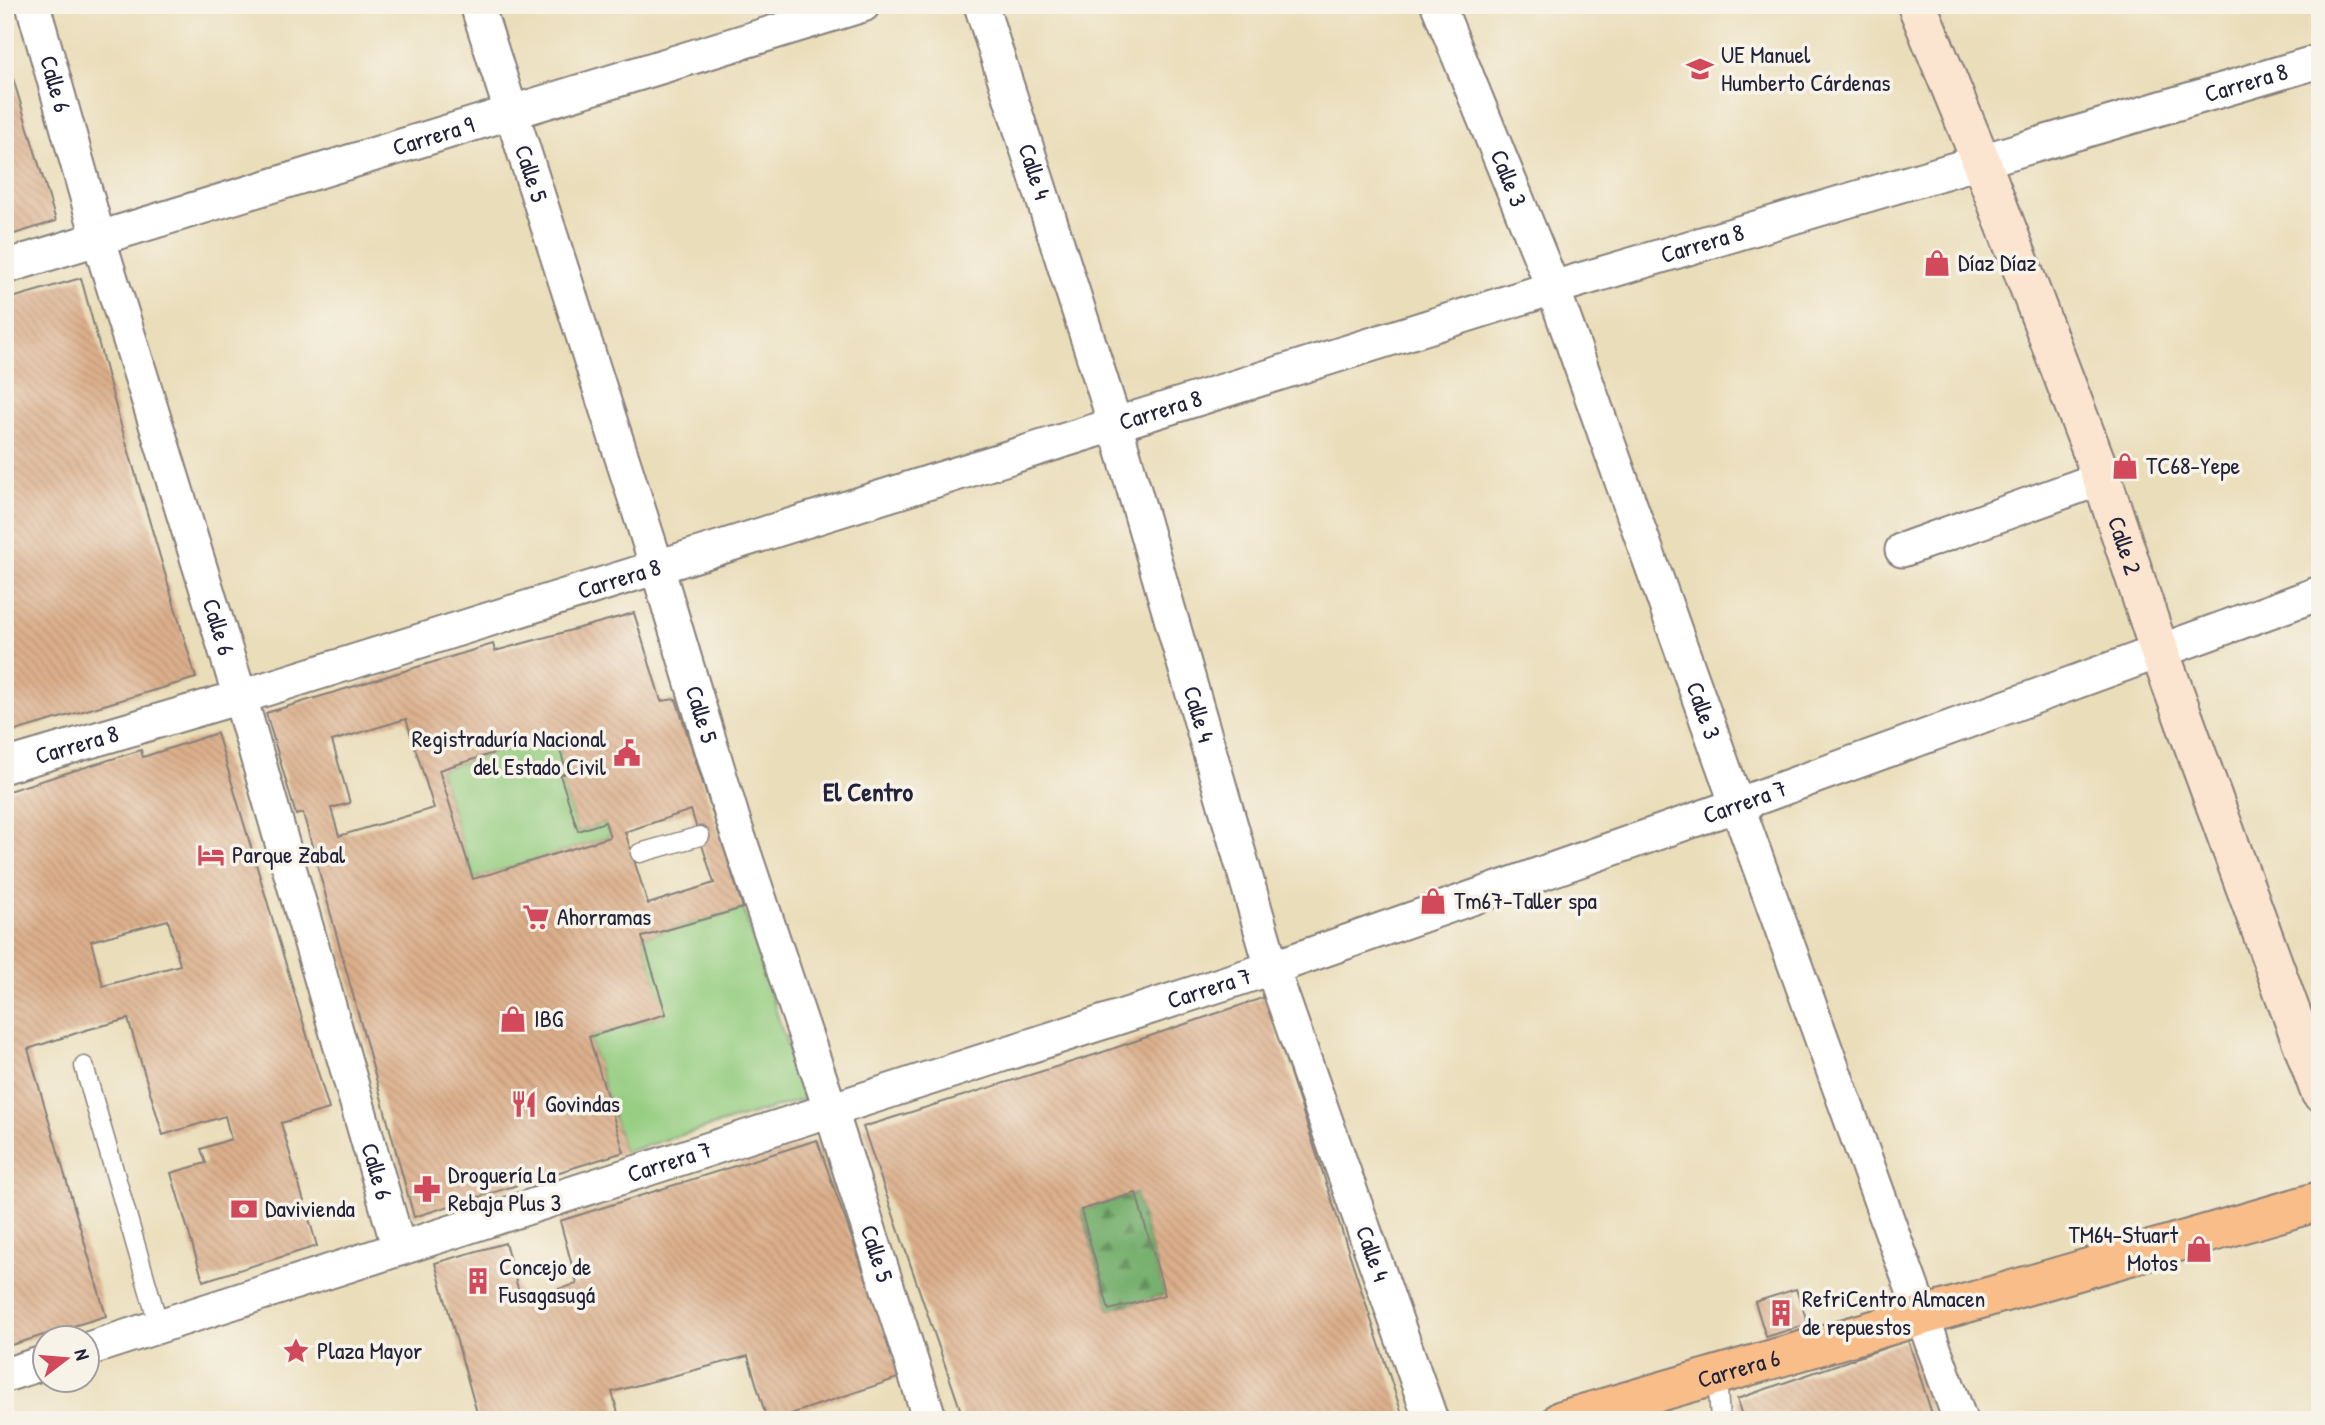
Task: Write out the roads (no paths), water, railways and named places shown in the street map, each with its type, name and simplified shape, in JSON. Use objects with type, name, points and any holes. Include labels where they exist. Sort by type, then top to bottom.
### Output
[{"type":"main road","name":"Carrera 6","points":[[1562,1420],[1622,1412],[1717,1375],[2320,1201]]},
{"type":"street","name":"Calle 6","points":[[33,5],[99,240],[240,696],[399,1249]]},
{"type":"street","name":"Calle 5","points":[[477,5],[657,567],[727,828],[831,1111],[930,1420]]},
{"type":"street","name":"Carrera 9","points":[[5,267],[863,5]]},
{"type":"street","name":"Calle 4","points":[[981,5],[1115,424],[1272,968],[1431,1420]]},
{"type":"street","name":"Calle 3","points":[[1438,5],[1553,288],[1737,806],[1960,1420]]},
{"type":"street","name":"Calle 2","points":[[1917,5],[1981,161],[2102,478],[2160,653],[2320,1092]]},
{"type":"street","name":"Carrera 8","points":[[5,766],[240,696],[1553,288],[2320,61]]},
{"type":"street","points":[[1902,550],[2102,478]]},
{"type":"street","name":"Carrera 7","points":[[102,1344],[1272,968],[1737,806],[2320,593]]},
{"type":"street","points":[[5,1375],[32,1366]]},
{"type":"lane","points":[[640,853],[700,836]]},
{"type":"lane","points":[[84,1066],[159,1326]]},
{"type":"lane","points":[[1717,1375],[1720,1420]]},
{"type":"place","name":"UE Manuel Humberto Cárdenas","points":[[1700,69]]},
{"type":"place","name":"Díaz Díaz","points":[[1937,263]]},
{"type":"place","name":"TC68-Yepe","points":[[2125,466]]},
{"type":"place","name":"Registraduría Nacional del Estado Civil","points":[[627,753]]},
{"type":"place","name":"Parque Zabal","points":[[211,855]]},
{"type":"place","name":"Tm67-Taller spa","points":[[1433,901]]},
{"type":"place","name":"Ahorramas","points":[[536,917]]},
{"type":"place","name":"IBG","points":[[513,1019]]},
{"type":"place","name":"Govindas","points":[[524,1104]]},
{"type":"place","name":"Droguería La Rebaja Plus 3","points":[[427,1189]]},
{"type":"place","name":"Davivienda","points":[[244,1209]]},
{"type":"place","name":"TM64-Stuart Motos","points":[[2199,1249]]},
{"type":"place","name":"Concejo de Fusagasugá","points":[[478,1281]]},
{"type":"place","name":"RefriCentro Almacen de repuestos","points":[[1781,1313]]},
{"type":"place","name":"Plaza Mayor","points":[[296,1351]]},
{"type":"district","name":"El Centro","points":[[868,792]]}]
